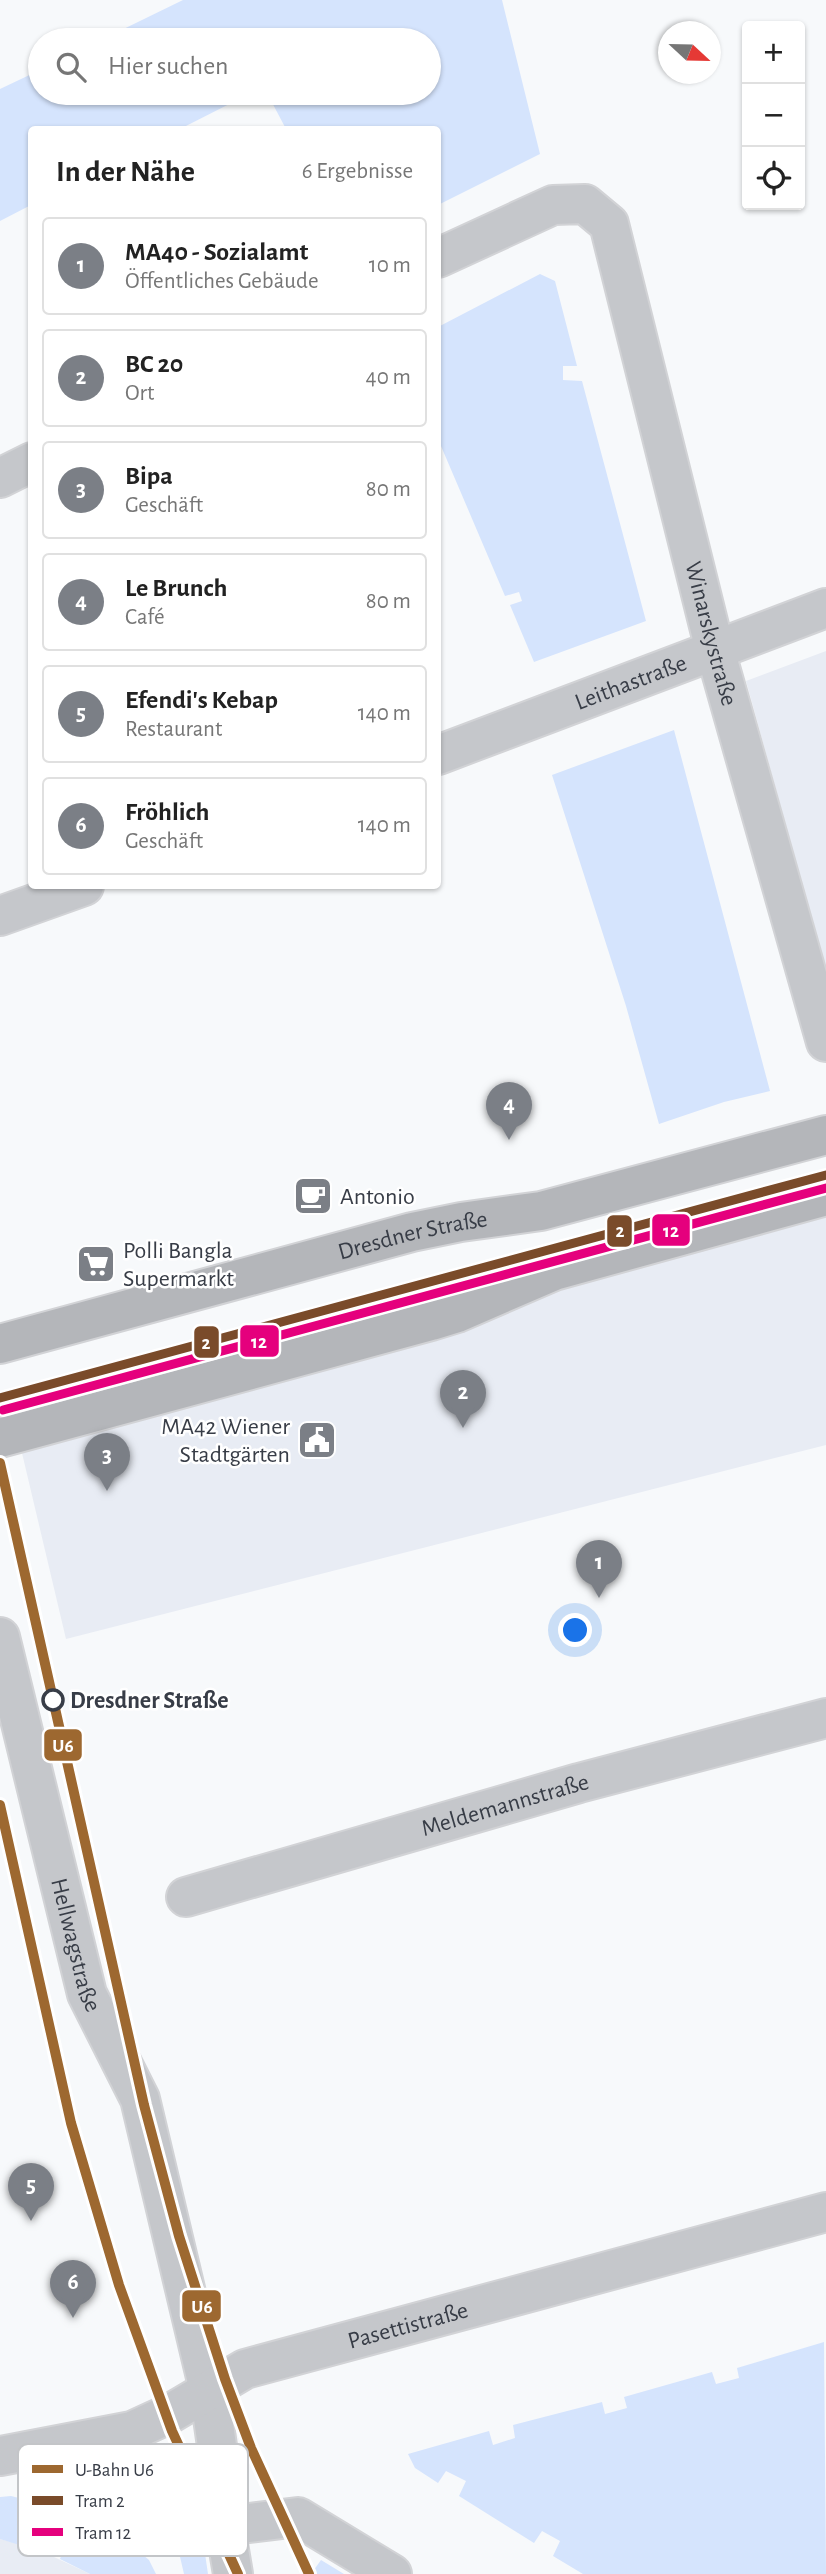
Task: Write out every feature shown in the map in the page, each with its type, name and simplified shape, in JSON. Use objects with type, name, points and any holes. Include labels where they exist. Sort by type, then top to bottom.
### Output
[{"type":"main road","name":"Dresdner Straße","points":[[0,1344],[412,1232],[541,1211],[826,1135]]},
{"type":"main road","points":[[0,1438],[431,1321],[457,1313],[554,1271],[826,1196]]},
{"type":"street","name":"Winarskystraße","points":[[441,257],[553,205],[585,204],[609,224],[715,650],[826,1042]]},
{"type":"street","points":[[0,478],[28,464]]},
{"type":"street","name":"Leithastraße","points":[[441,754],[826,608]]},
{"type":"street","points":[[0,916],[76,889]]},
{"type":"street","name":"Hellwagstraße","points":[[0,1637],[87,1994],[140,2099],[209,2390],[217,2444]]},
{"type":"street","name":"Meldemannstraße","points":[[186,1897],[579,1783],[826,1718]]},
{"type":"street","name":"Pasettistraße","points":[[63,2444],[132,2431],[172,2413],[245,2370],[826,2212]]},
{"type":"street","name":"Pasettistraße","points":[[0,2456],[18,2453]]},
{"type":"street","points":[[248,2523],[298,2517],[391,2574]]},
{"type":"street","name":"Hellwagstraße","points":[[230,2556],[233,2574]]},
{"type":"shaded area","points":[[183,0],[502,0],[540,154],[441,204],[441,126],[284,126],[273,105],[441,105],[441,28],[126,28]]},
{"type":"shaded area","points":[[28,76],[28,105],[227,105],[186,126],[28,126],[28,207],[0,221],[0,89]]},
{"type":"shaded area","points":[[540,274],[555,281],[577,366],[563,366],[563,380],[582,381],[646,621],[534,662],[510,605],[522,601],[519,592],[505,596],[441,446],[441,325]]},
{"type":"shaded area","points":[[826,651],[826,971],[746,681]]},
{"type":"shaded area","points":[[674,730],[770,1091],[724,1102],[659,1124],[626,1006],[552,775]]},
{"type":"shaded area","points":[[826,1169],[826,1445],[66,1639],[13,1415]]},
{"type":"shaded area","points":[[824,2342],[826,2574],[583,2574],[553,2556],[560,2541],[542,2531],[534,2543],[459,2496],[466,2481],[446,2471],[438,2483],[415,2468],[408,2454],[489,2431],[493,2445],[515,2438],[513,2425],[602,2402],[605,2414],[627,2408],[624,2397],[712,2372],[716,2384],[739,2378],[737,2368]]},
{"type":"shaded area","points":[[0,2497],[18,2498],[18,2545],[0,2539]]},
{"type":"shaded area","points":[[0,2539],[18,2544],[18,2556],[52,2556],[90,2574],[0,2574]]},
{"type":"shaded area","points":[[61,2556],[144,2556],[156,2574],[90,2574],[60,2559]]},
{"type":"shaded area","points":[[180,2556],[205,2556],[208,2574],[184,2574]]},
{"type":"shaded area","points":[[321,2560],[344,2574],[311,2574]]},
{"type":"metro line","name":"U6","points":[[0,1463],[144,2105],[179,2236],[225,2379],[251,2448],[309,2574]]},
{"type":"metro line","name":"U6","points":[[0,1805],[71,2123],[119,2285],[178,2444]]},
{"type":"metro line","name":"U6","points":[[230,2556],[238,2574]]},
{"type":"tram line","name":"2","points":[[0,1398],[826,1175]]},
{"type":"tram line","name":"12","points":[[3,1410],[826,1188]]},
{"type":"place","name":"Le Brunch","points":[[509,1140]]},
{"type":"place","name":"Antonio","points":[[313,1196]]},
{"type":"place","name":"Polli Bangla Supermarkt","points":[[96,1264]]},
{"type":"place","name":"BC 20","points":[[463,1428]]},
{"type":"place","name":"MA42 Wiener Stadtgärten","points":[[317,1440]]},
{"type":"place","name":"Bipa","points":[[107,1491]]},
{"type":"place","name":"MA40 - Sozialamt","points":[[599,1598]]},
{"type":"place","name":"Dresdner Straße","points":[[53,1700]]},
{"type":"place","name":"Efendi's Kebap","points":[[31,2221]]},
{"type":"place","name":"Fröhlich","points":[[73,2318]]}]
